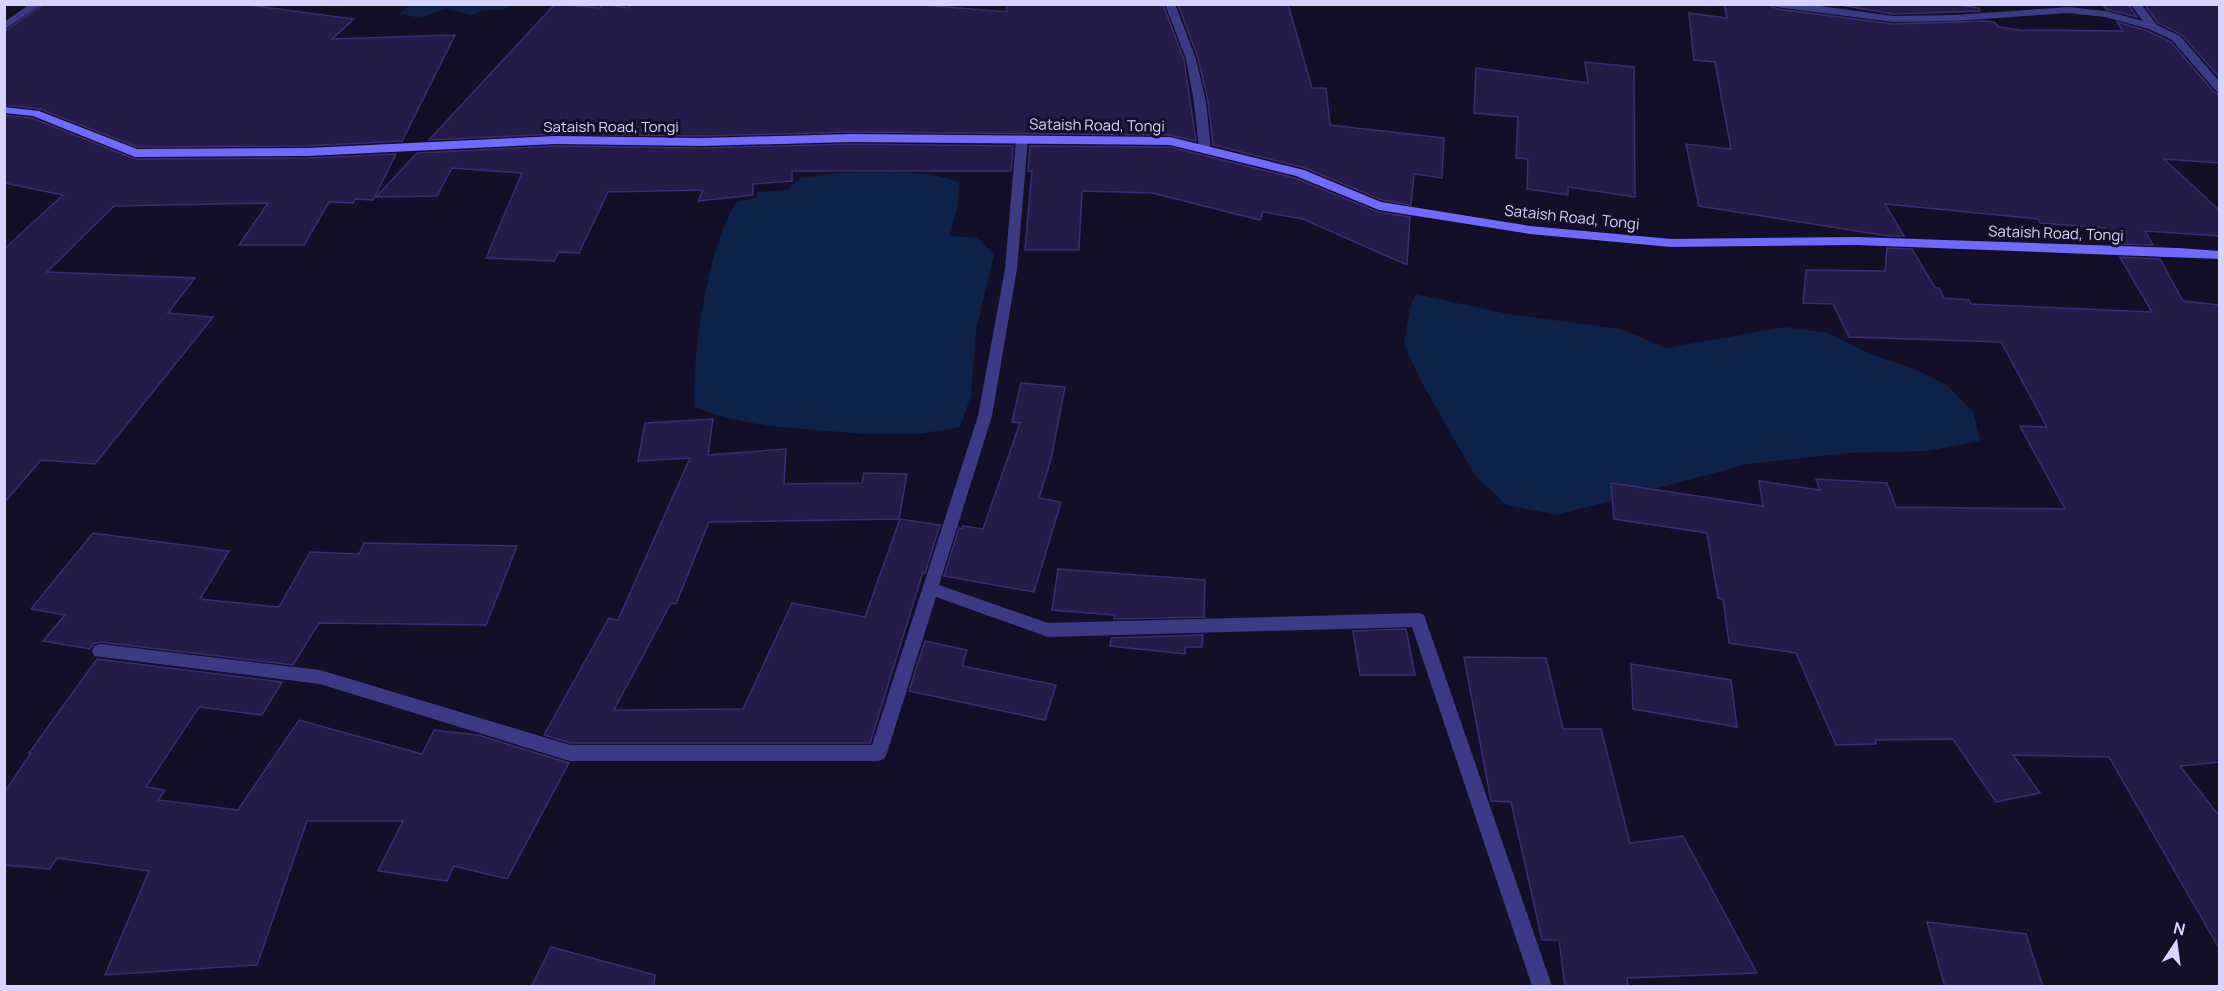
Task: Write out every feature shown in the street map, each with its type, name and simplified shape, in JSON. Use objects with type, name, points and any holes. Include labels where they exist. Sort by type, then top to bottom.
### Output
[{"type":"street","points":[[4,27],[37,4]]},
{"type":"street","points":[[1170,4],[1191,59],[1200,102],[1205,150]]},
{"type":"street","points":[[1777,4],[1893,19],[1954,18],[2068,10],[2106,14],[2153,27],[2176,38],[2220,89]]},
{"type":"street","points":[[2135,4],[2153,27]]},
{"type":"street","name":"Sataish Road, Tongi","points":[[4,110],[35,113],[135,153],[307,152],[556,140],[1170,141],[1300,173],[1378,206],[1530,230],[1671,243],[1857,241],[2220,255]]},
{"type":"street","points":[[100,651],[320,677],[570,753],[878,753],[985,416],[1011,269],[1022,139]]},
{"type":"street","points":[[930,588],[1048,630],[1418,620],[1542,987]]},
{"type":"water","points":[[410,5],[512,5],[503,10],[484,10],[471,15],[446,9],[419,18],[399,13]]},
{"type":"water","points":[[837,173],[915,173],[959,182],[958,203],[950,236],[977,238],[994,255],[976,331],[971,396],[960,427],[919,434],[864,434],[768,426],[726,418],[694,407],[696,358],[704,302],[717,246],[736,202],[756,198],[758,192],[787,190],[801,178]]},
{"type":"water","points":[[1416,294],[1508,314],[1621,329],[1666,348],[1785,327],[1828,333],[1870,354],[1912,368],[1947,385],[1974,413],[1980,441],[1928,451],[1849,453],[1748,464],[1557,515],[1506,505],[1474,474],[1422,383],[1404,344],[1410,307]]},
{"type":"building","points":[[44,4],[241,4],[354,19],[332,39],[455,35],[402,141],[307,146],[137,147],[40,109],[4,105],[4,32]]},
{"type":"building","points":[[555,4],[600,8],[603,4],[628,8],[631,4],[911,4],[1007,12],[1006,4],[1163,4],[1184,60],[1196,141],[1170,135],[851,132],[702,136],[556,134],[429,140]]},
{"type":"building","points":[[1178,4],[1288,4],[1312,88],[1326,88],[1330,125],[1444,138],[1442,178],[1414,174],[1411,205],[1382,200],[1305,168],[1213,145],[1208,101],[1198,58]]},
{"type":"building","points":[[1724,4],[1770,5],[1777,9],[1893,24],[1984,21],[1994,22],[1999,27],[2020,30],[2123,31],[2117,22],[2148,31],[2171,42],[2214,92],[2220,94],[2220,163],[2164,159],[2220,211],[2220,236],[2145,231],[2153,245],[2113,244],[2105,228],[2040,223],[2038,219],[1885,204],[1904,236],[1888,236],[1699,206],[1686,144],[1731,149],[1715,62],[1694,60],[1689,13],[1727,18]]},
{"type":"building","points":[[1834,4],[1952,4],[1979,8],[1980,11],[1893,14]]},
{"type":"building","points":[[2102,4],[2128,4],[2137,17],[2106,9]]},
{"type":"building","points":[[2144,4],[2220,4],[2220,78],[2182,35],[2158,23]]},
{"type":"building","points":[[1585,62],[1634,67],[1635,197],[1568,187],[1568,195],[1527,189],[1528,159],[1516,158],[1518,117],[1474,113],[1476,68],[1588,83]]},
{"type":"building","points":[[4,115],[32,118],[135,159],[307,158],[396,154],[373,200],[355,199],[353,203],[329,202],[304,245],[239,245],[268,203],[114,206],[47,272],[195,278],[168,313],[213,317],[95,464],[41,460],[4,503],[4,249],[63,195],[4,183]]},
{"type":"building","points":[[851,144],[1013,146],[1011,171],[792,171],[792,181],[753,184],[753,195],[698,201],[703,190],[608,192],[579,253],[559,252],[554,261],[486,258],[522,173],[452,168],[437,196],[376,197],[417,153],[556,146],[702,148]]},
{"type":"building","points":[[1030,146],[1170,147],[1295,178],[1378,212],[1410,217],[1407,265],[1303,219],[1263,212],[1260,220],[1152,193],[1082,191],[1079,250],[1025,250],[1032,171],[1028,171]]},
{"type":"building","points":[[1887,248],[1912,249],[1935,288],[1939,288],[1944,298],[1969,300],[1971,304],[2152,312],[2120,257],[2160,259],[2183,301],[2220,305],[2220,762],[2180,766],[2220,817],[2220,950],[2109,757],[2013,755],[2040,793],[1996,802],[1953,739],[1875,740],[1876,744],[1836,745],[1796,653],[1729,643],[1723,599],[1718,598],[1707,533],[1614,519],[1611,483],[1763,506],[1759,481],[1820,490],[1816,479],[1887,483],[1896,507],[2065,509],[2020,426],[2047,427],[2001,342],[1849,337],[1833,304],[1803,303],[1806,270],[1885,271]]},
{"type":"building","points":[[1021,383],[1065,387],[1051,459],[1039,498],[1061,502],[1034,592],[944,576],[959,528],[962,529],[963,526],[983,529],[1020,423],[1012,422]]},
{"type":"building","points":[[713,419],[708,455],[786,449],[784,484],[862,483],[864,473],[907,474],[899,519],[709,522],[676,604],[671,603],[614,710],[743,709],[792,603],[865,617],[900,519],[940,525],[925,573],[923,572],[870,743],[570,743],[544,735],[609,618],[618,620],[690,458],[638,461],[645,423]]},
{"type":"building","points":[[93,533],[229,551],[200,599],[279,607],[310,552],[359,554],[364,543],[517,546],[486,625],[319,623],[293,665],[100,642],[93,644],[90,649],[43,641],[65,615],[31,609]]},
{"type":"building","points":[[1058,569],[1205,580],[1204,617],[1114,619],[1115,615],[1052,610]]},
{"type":"building","points":[[1406,629],[1415,675],[1360,675],[1353,631]]},
{"type":"building","points":[[1203,635],[1202,647],[1185,647],[1185,654],[1110,646],[1111,638]]},
{"type":"building","points":[[925,641],[967,650],[962,666],[1056,685],[1045,720],[909,691]]},
{"type":"building","points":[[1464,657],[1546,658],[1563,729],[1601,729],[1630,843],[1683,836],[1757,973],[1627,978],[1628,987],[1565,987],[1559,940],[1542,940],[1511,802],[1491,801]]},
{"type":"building","points":[[97,659],[282,682],[262,715],[199,707],[146,787],[165,790],[158,800],[238,810],[299,720],[422,754],[434,730],[478,735],[569,763],[507,879],[454,866],[447,881],[378,871],[403,821],[307,821],[257,965],[105,975],[149,871],[57,858],[50,869],[4,865],[4,793],[31,753],[29,753]]},
{"type":"building","points":[[1631,664],[1731,680],[1737,727],[1633,709]]},
{"type":"building","points":[[1927,922],[2026,934],[2043,987],[1945,987]]},
{"type":"building","points":[[551,947],[655,975],[654,987],[531,987]]}]
